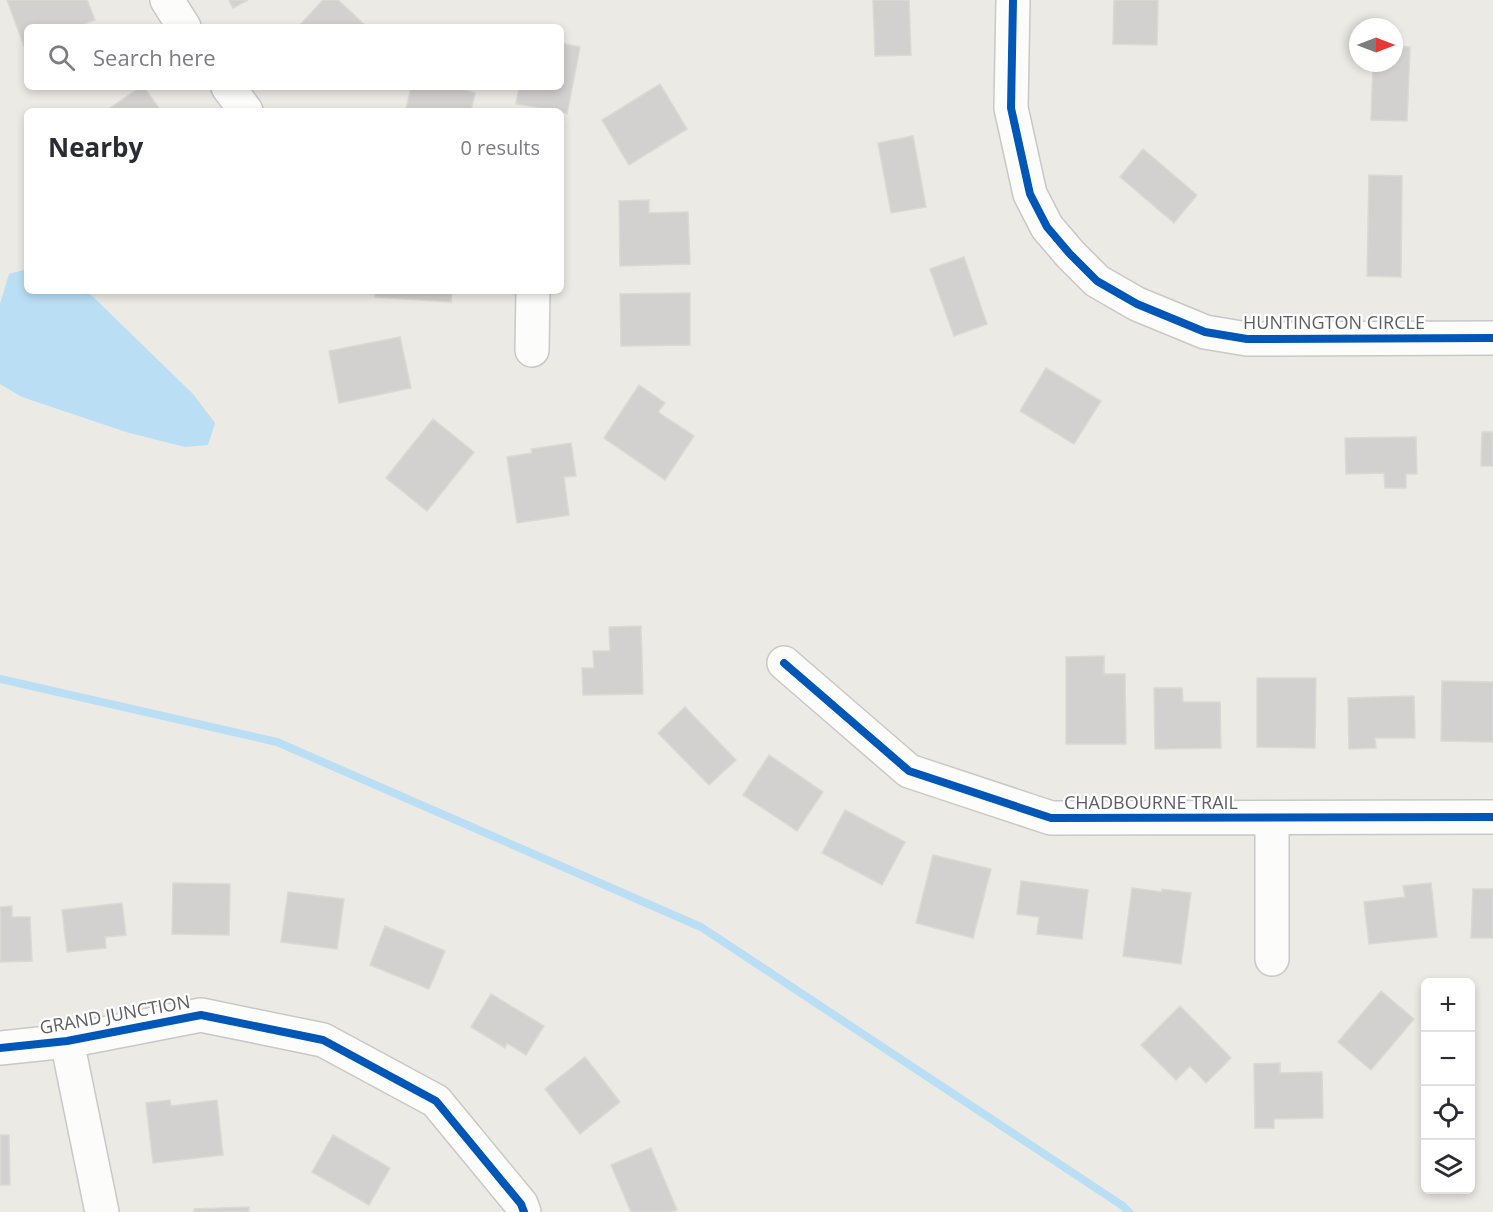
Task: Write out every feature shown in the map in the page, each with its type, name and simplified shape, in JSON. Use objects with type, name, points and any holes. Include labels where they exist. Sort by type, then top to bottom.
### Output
[{"type":"street","points":[[167,0],[182,24]]},
{"type":"street","name":"HUNTINGTON CIRCLE","points":[[1013,0],[1011,108],[1030,194],[1047,227],[1097,281],[1137,304],[1205,332],[1247,339],[1493,338]]},
{"type":"street","points":[[230,90],[244,108]]},
{"type":"street","points":[[532,350],[533,294]]},
{"type":"street","name":"CHADBOURNE TRAIL","points":[[784,663],[909,771],[1051,818],[1493,818]]},
{"type":"street","points":[[1272,818],[1272,959]]},
{"type":"street","name":"GRAND JUNCTION","points":[[0,1048],[68,1041],[201,1016],[323,1040],[436,1101],[521,1204],[524,1212]]},
{"type":"street","points":[[68,1041],[102,1212]]},
{"type":"water","points":[[24,270],[24,294],[90,294],[193,394],[215,423],[208,445],[185,447],[126,432],[22,397],[0,384],[0,304],[9,274]]},
{"type":"building","points":[[7,0],[87,0],[95,20],[84,24],[24,24],[24,46]]},
{"type":"building","points":[[229,0],[248,0],[233,8]]},
{"type":"building","points":[[323,0],[338,0],[364,24],[301,24]]},
{"type":"building","points":[[873,0],[909,0],[911,55],[875,56]]},
{"type":"building","points":[[1114,0],[1158,0],[1157,45],[1113,44]]},
{"type":"building","points":[[564,44],[580,47],[567,114],[564,112],[564,108],[542,108],[516,104],[518,90],[564,90]]},
{"type":"building","points":[[1403,47],[1410,47],[1407,121],[1371,120],[1373,72],[1403,72]]},
{"type":"building","points":[[660,84],[687,129],[629,165],[602,120]]},
{"type":"building","points":[[136,90],[146,90],[159,108],[110,108]]},
{"type":"building","points":[[410,90],[465,90],[475,93],[472,108],[406,108]]},
{"type":"building","points":[[913,136],[926,207],[891,213],[878,143]]},
{"type":"building","points":[[1143,149],[1197,195],[1174,223],[1120,177]]},
{"type":"building","points":[[1369,175],[1402,176],[1401,277],[1367,276]]},
{"type":"building","points":[[649,200],[649,213],[688,212],[690,264],[620,266],[619,201]]},
{"type":"building","points":[[964,257],[987,324],[954,336],[930,269]]},
{"type":"building","points":[[690,293],[690,345],[621,346],[620,294]]},
{"type":"building","points":[[375,294],[452,294],[451,302],[375,297]]},
{"type":"building","points":[[400,337],[411,388],[339,403],[329,351]]},
{"type":"building","points":[[1046,368],[1101,401],[1074,444],[1020,411]]},
{"type":"building","points":[[639,385],[665,403],[658,412],[694,436],[665,480],[604,438]]},
{"type":"building","points":[[433,419],[474,452],[427,511],[386,478]]},
{"type":"building","points":[[1482,432],[1493,432],[1493,466],[1481,466]]},
{"type":"building","points":[[1416,437],[1417,474],[1406,474],[1406,488],[1385,488],[1384,473],[1346,474],[1345,438]]},
{"type":"building","points":[[571,443],[576,476],[564,477],[569,515],[517,523],[507,457],[532,453],[531,449]]},
{"type":"building","points":[[641,626],[643,694],[583,695],[582,668],[594,668],[593,651],[610,651],[609,627]]},
{"type":"building","points":[[1104,656],[1104,674],[1125,674],[1126,744],[1066,744],[1066,657]]},
{"type":"building","points":[[1257,678],[1316,678],[1315,748],[1257,747]]},
{"type":"building","points":[[1442,681],[1493,682],[1493,742],[1441,741]]},
{"type":"building","points":[[1154,688],[1182,688],[1183,702],[1220,702],[1221,748],[1155,749]]},
{"type":"building","points":[[1414,696],[1415,738],[1375,738],[1376,748],[1349,749],[1348,698]]},
{"type":"building","points":[[685,707],[736,760],[709,785],[658,733]]},
{"type":"building","points":[[769,755],[823,792],[797,831],[743,795]]},
{"type":"building","points":[[845,810],[905,842],[882,885],[822,853]]},
{"type":"building","points":[[933,855],[991,869],[973,938],[916,923]]},
{"type":"building","points":[[1021,881],[1088,890],[1082,939],[1037,934],[1039,917],[1017,914]]},
{"type":"building","points":[[173,883],[230,884],[229,935],[172,934]]},
{"type":"building","points":[[1431,883],[1437,937],[1369,944],[1364,902],[1405,897],[1403,886]]},
{"type":"building","points":[[1132,888],[1191,893],[1181,964],[1123,956]]},
{"type":"building","points":[[1473,889],[1493,889],[1493,938],[1471,938]]},
{"type":"building","points":[[288,892],[344,899],[337,949],[281,942]]},
{"type":"building","points":[[122,903],[126,935],[105,937],[106,948],[67,952],[62,910]]},
{"type":"building","points":[[12,906],[12,917],[30,917],[32,961],[0,962],[0,907]]},
{"type":"building","points":[[385,926],[445,951],[429,989],[370,965]]},
{"type":"building","points":[[1381,991],[1414,1019],[1371,1070],[1338,1042]]},
{"type":"building","points":[[491,994],[544,1026],[526,1055],[507,1043],[505,1048],[471,1027]]},
{"type":"building","points":[[1180,1006],[1231,1058],[1206,1083],[1190,1066],[1176,1080],[1141,1045]]},
{"type":"building","points":[[585,1057],[620,1102],[580,1134],[545,1089]]},
{"type":"building","points":[[1280,1063],[1280,1073],[1322,1072],[1323,1118],[1274,1119],[1274,1128],[1255,1128],[1254,1064]]},
{"type":"building","points":[[170,1100],[171,1106],[217,1100],[223,1155],[153,1163],[146,1103]]},
{"type":"building","points":[[0,1135],[9,1135],[10,1185],[0,1185]]},
{"type":"building","points":[[333,1135],[390,1168],[369,1205],[312,1172]]},
{"type":"building","points":[[651,1148],[677,1210],[631,1212],[611,1165]]},
{"type":"building","points":[[249,1207],[249,1212],[194,1212],[194,1209]]},
{"type":"waterway","points":[[0,679],[277,742],[701,927],[1129,1212]]},
{"type":"cycle path","points":[[1013,0],[1011,108],[1030,194],[1047,227],[1097,281],[1137,304],[1205,332],[1247,339],[1493,338]]},
{"type":"cycle path","points":[[784,663],[909,771],[1051,818],[1493,817]]},
{"type":"cycle path","points":[[0,1048],[67,1041],[201,1015],[323,1040],[436,1101],[521,1204],[524,1212]]}]
